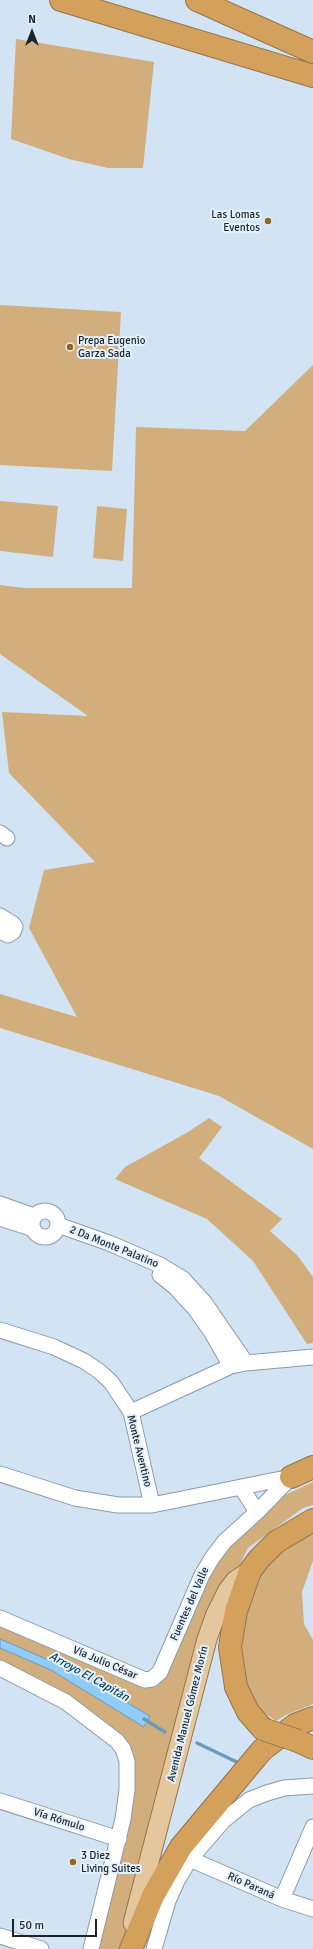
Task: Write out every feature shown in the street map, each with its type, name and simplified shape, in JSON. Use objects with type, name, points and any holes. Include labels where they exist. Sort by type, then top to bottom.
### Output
[{"type":"highway","points":[[61,0],[313,76]]},
{"type":"highway","points":[[197,0],[313,52]]},
{"type":"highway","points":[[233,0],[313,38]]},
{"type":"highway","points":[[291,1477],[313,1467]]},
{"type":"highway","name":"Avenida Manuel Gómez Morín","points":[[250,1571],[276,1542],[313,1520]]},
{"type":"highway","points":[[250,1571],[236,1611],[230,1647],[236,1687],[248,1712],[263,1729],[306,1745]]},
{"type":"highway","points":[[131,1949],[153,1896],[181,1847],[252,1760],[295,1725],[313,1718]]},
{"type":"main road","name":"Avenida Manuel Gómez Morín","points":[[126,1949],[207,1640],[216,1614],[228,1590],[235,1581],[250,1571]]},
{"type":"street","points":[[0,916],[13,924],[15,927],[12,934],[6,935],[0,931]]},
{"type":"street","points":[[0,1204],[33,1222],[40,1237],[49,1237],[57,1228],[56,1217],[49,1212],[40,1211],[33,1222]]},
{"type":"street","points":[[0,1218],[33,1222]]},
{"type":"street","name":"2 Da Monte Palatino","points":[[57,1228],[152,1270],[175,1287],[196,1310],[212,1333],[239,1364]]},
{"type":"street","name":"Monte Aventino","points":[[0,1330],[54,1347],[84,1361],[99,1371],[111,1382],[131,1412],[152,1505]]},
{"type":"street","points":[[131,1412],[239,1364],[313,1357]]},
{"type":"street","points":[[0,1474],[75,1498],[118,1504],[152,1505],[291,1477]]},
{"type":"street","name":"Fuentes del Valle","points":[[144,1680],[152,1679],[160,1672],[202,1575],[212,1558],[224,1542],[257,1512],[291,1477]]},
{"type":"street","points":[[241,1487],[257,1512]]},
{"type":"street","name":"Vía Julio César","points":[[0,1618],[144,1680]]},
{"type":"street","points":[[0,1668],[66,1702],[109,1733],[123,1749],[127,1761],[127,1790],[118,1839],[91,1949]]},
{"type":"street","points":[[154,1949],[168,1901],[190,1859],[223,1820],[249,1800],[284,1788],[313,1786]]},
{"type":"street","name":"Vía Rómulo","points":[[0,1801],[118,1839]]},
{"type":"street","points":[[282,1899],[313,1827]]},
{"type":"street","name":"Río Paraná","points":[[190,1859],[282,1899],[313,1909]]},
{"type":"street","points":[[0,1936],[41,1949]]},
{"type":"shaded area","points":[[16,39],[154,62],[143,168],[108,168],[69,159],[11,139]]},
{"type":"shaded area","points":[[0,305],[121,312],[112,471],[0,465]]},
{"type":"shaded area","points":[[313,365],[313,1149],[219,1096],[0,1028],[0,994],[77,1017],[29,928],[44,870],[95,862],[9,773],[2,712],[88,716],[0,654],[0,585],[24,588],[132,588],[136,427],[245,431]]},
{"type":"shaded area","points":[[0,501],[58,506],[53,557],[0,551]]},
{"type":"shaded area","points":[[97,506],[127,509],[123,561],[93,558]]},
{"type":"shaded area","points":[[209,1118],[222,1127],[199,1158],[282,1219],[270,1231],[297,1255],[313,1277],[313,1343],[307,1344],[253,1261],[207,1219],[115,1179],[125,1167],[188,1132]]},
{"type":"shaded area","points":[[313,1482],[313,1505],[303,1508],[248,1548],[216,1614],[127,1949],[92,1949],[127,1790],[117,1741],[0,1668],[0,1618],[144,1679],[160,1672],[202,1575],[257,1512],[289,1493]]},
{"type":"shaded area","points":[[313,1523],[313,1561],[302,1592],[304,1624],[313,1640],[313,1704],[286,1715],[276,1721],[256,1707],[241,1679],[239,1608],[259,1566]]},
{"type":"water","points":[[0,1639],[67,1668],[150,1716],[144,1727],[51,1670],[0,1648]]},
{"type":"waterway","name":"Arroyo El Capitán","points":[[144,1719],[165,1732]]},
{"type":"waterway","name":"Arroyo El Capitán","points":[[197,1743],[241,1764]]},
{"type":"place","name":"Las Lomas Eventos","points":[[268,221]]},
{"type":"place","name":"Prepa Eugenio Garza Sada","points":[[70,347]]},
{"type":"place","name":"3 Diez Living Suites","points":[[73,1862]]}]
